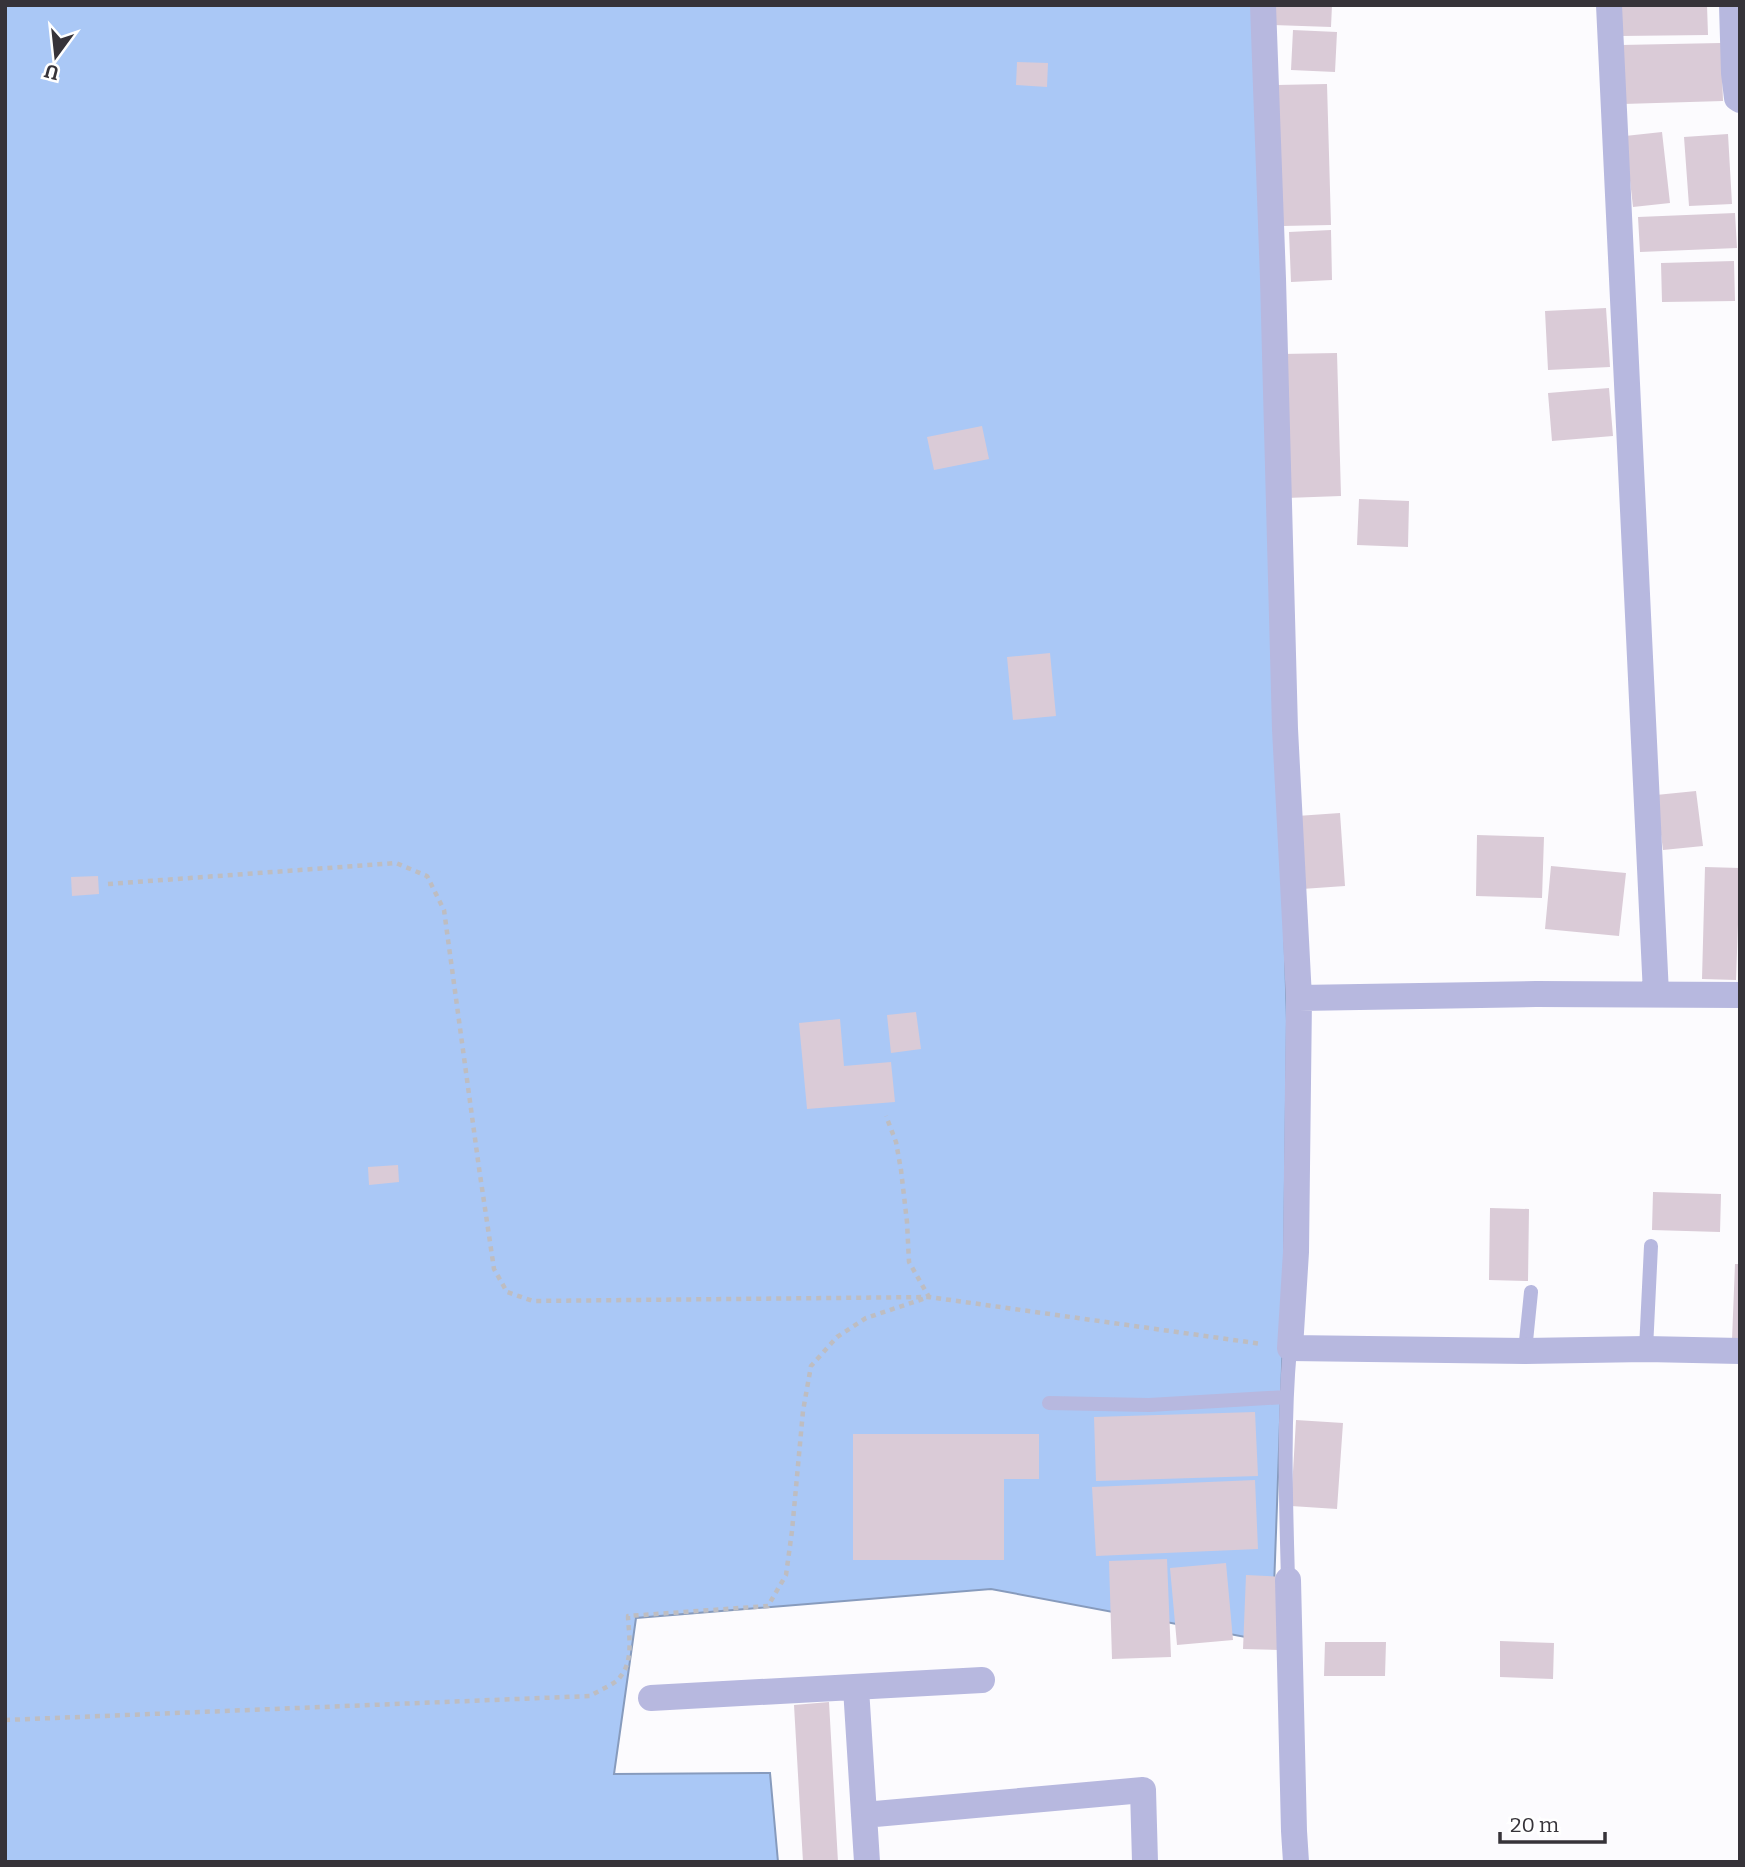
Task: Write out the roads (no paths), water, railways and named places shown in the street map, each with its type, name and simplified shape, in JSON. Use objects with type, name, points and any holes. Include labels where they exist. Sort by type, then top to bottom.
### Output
[{"type":"street","points":[[1263,5],[1285,729],[1299,998],[1296,1252],[1290,1348],[1740,1351]]},
{"type":"street","points":[[1608,5],[1656,994]]},
{"type":"street","points":[[1732,5],[1734,73],[1737,98],[1740,100]]},
{"type":"street","points":[[1299,998],[1536,993],[1740,995]]},
{"type":"street","points":[[1288,1580],[1296,1862]]},
{"type":"street","points":[[651,1698],[982,1680]]},
{"type":"street","points":[[856,1688],[867,1862]]},
{"type":"street","points":[[864,1815],[1143,1790],[1146,1862]]},
{"type":"lane","points":[[1646,1349],[1651,1246]]},
{"type":"lane","points":[[1525,1351],[1531,1292]]},
{"type":"lane","points":[[1288,1580],[1286,1397],[1290,1348]]},
{"type":"lane","points":[[1049,1404],[1149,1405],[1286,1397]]},
{"type":"water","points":[[5,5],[1256,5],[1287,1021],[1283,1340],[1272,1642],[991,1589],[636,1618],[614,1774],[770,1773],[778,1862],[5,1862]]}]
